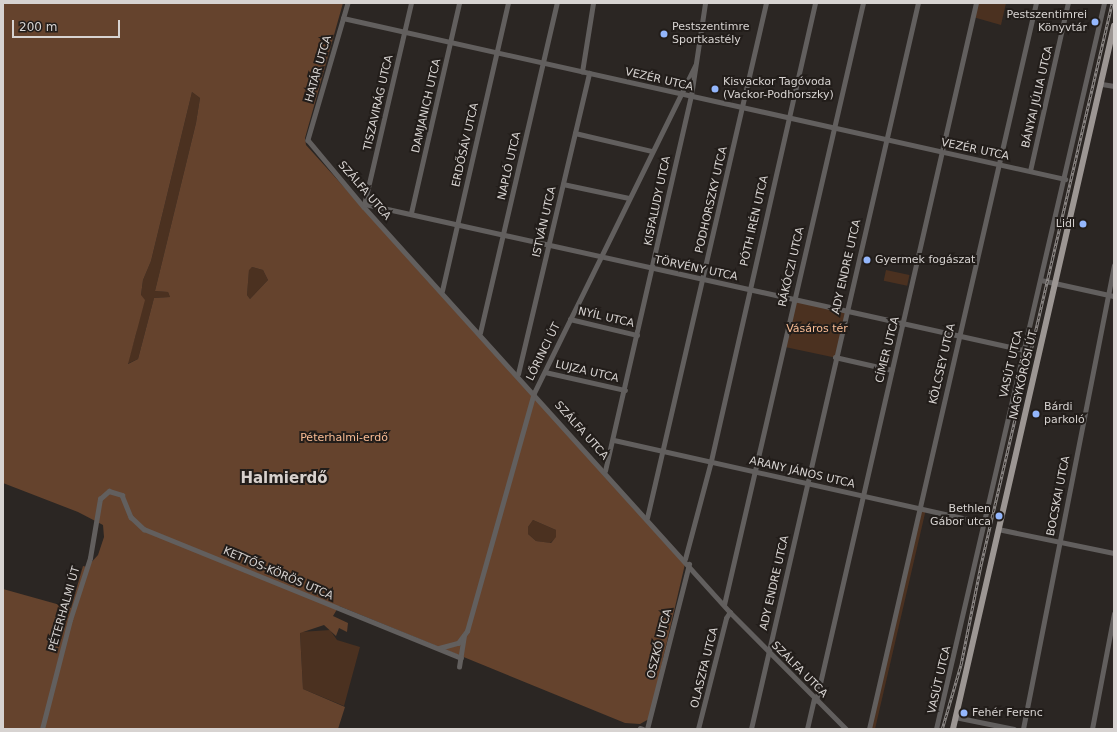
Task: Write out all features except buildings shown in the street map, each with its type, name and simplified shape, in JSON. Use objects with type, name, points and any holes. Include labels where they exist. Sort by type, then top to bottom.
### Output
[{"type":"main road","name":"NAGYKŐRÖSI ÚT","points":[[953,729],[1102,84],[1114,26]]},
{"type":"street","name":"HATÁR UTCA","points":[[308,140],[348,3]]},
{"type":"street","name":"TISZAVIRÁG UTCA","points":[[364,205],[411,3]]},
{"type":"street","name":"DAMJANICH UTCA","points":[[411,213],[459,3]]},
{"type":"street","name":"ERDŐSÁV UTCA","points":[[442,291],[508,3]]},
{"type":"street","name":"NAPLÓ UTCA","points":[[480,332],[557,3]]},
{"type":"street","points":[[582,72],[593,3]]},
{"type":"street","name":"KISFALUDY UTCA","points":[[605,471],[614,440],[691,96],[705,3]]},
{"type":"street","name":"PODHORSZKY UTCA","points":[[647,518],[766,3]]},
{"type":"street","name":"PÓTH IRÉN UTCA","points":[[685,559],[711,461],[815,3]]},
{"type":"street","name":"RÁKÓCZI UTCA","points":[[724,605],[863,3]]},
{"type":"street","name":"ADY ENDRE UTCA","points":[[751,729],[835,357],[918,3]]},
{"type":"street","name":"CÍMER UTCA","points":[[807,729],[864,496],[976,3]]},
{"type":"street","name":"KÖLCSEY UTCA","points":[[869,729],[1036,3]]},
{"type":"street","name":"BÁNYAI JÚLIA UTCA","points":[[1030,171],[1068,3]]},
{"type":"street","name":"VASÚT UTCA","points":[[936,729],[986,523],[1024,350],[1065,179],[1104,3]]},
{"type":"street","name":"VEZÉR UTCA","points":[[343,18],[543,64],[1065,179]]},
{"type":"street","name":"LŐRINCI ÚT","points":[[459,667],[464,636],[473,614],[534,393],[695,66]]},
{"type":"street","name":"ISTVÁN UTCA","points":[[518,374],[550,244],[588,73]]},
{"type":"street","points":[[1102,84],[1114,86]]},
{"type":"street","points":[[575,133],[652,151]]},
{"type":"street","name":"SZÁLFA UTCA","points":[[308,140],[364,205],[685,559],[730,612],[815,700],[846,729]]},
{"type":"street","points":[[563,184],[629,198]]},
{"type":"street","name":"TÖRVÉNY UTCA","points":[[364,205],[411,213],[503,235],[550,244],[652,269],[1024,350]]},
{"type":"street","name":"BOCSKAI UTCA","points":[[1023,729],[1114,266]]},
{"type":"street","points":[[1041,280],[1114,296]]},
{"type":"street","name":"NYÍL UTCA","points":[[570,319],[637,334]]},
{"type":"street","points":[[835,357],[892,370]]},
{"type":"street","name":"LUJZA UTCA","points":[[545,372],[625,390]]},
{"type":"street","name":"ARANY JÁNOS UTCA","points":[[614,440],[986,523]]},
{"type":"street","name":"KETTŐS-KÖRÖS UTCA","points":[[104,494],[112,491],[122,495],[131,517],[144,529],[303,595],[461,658]]},
{"type":"street","name":"PÉTERHALMI ÚT","points":[[42,729],[73,609],[90,558],[100,500],[104,494]]},
{"type":"street","points":[[998,529],[1114,553]]},
{"type":"street","name":"OSZKÓ UTCA","points":[[648,729],[689,564]]},
{"type":"street","name":"OLASZFA UTCA","points":[[698,729],[726,618],[730,612]]},
{"type":"street","points":[[1092,729],[1114,614]]},
{"type":"street","points":[[439,648],[454,645],[464,636]]},
{"type":"street","points":[[955,717],[1014,729]]},
{"type":"green space","name":"Péterhalmi-erdő","points":[[3,3],[343,3],[305,138],[306,145],[685,564],[649,719],[640,724],[625,723],[339,606],[333,616],[348,623],[347,632],[339,628],[336,636],[324,625],[300,633],[303,689],[345,707],[338,729],[3,729],[3,589],[71,608],[83,566],[87,567],[98,555],[104,537],[103,525],[78,512],[3,483]],"holes":[[[192,92],[200,98],[196,123],[155,291],[168,292],[170,297],[154,298],[138,359],[128,364],[145,300],[141,295],[143,280],[151,261]],[[252,267],[263,270],[268,280],[250,299],[247,295],[249,270]],[[533,520],[556,530],[556,537],[551,543],[536,541],[528,534],[528,527]]]},
{"type":"green space","points":[[976,3],[1006,3],[1001,25],[973,17]]},
{"type":"green space","points":[[192,92],[200,98],[196,123],[155,291],[168,292],[170,297],[154,298],[138,359],[127,364],[136,334],[143,280],[151,261]]},
{"type":"green space","points":[[252,267],[263,270],[268,280],[250,299],[247,295],[249,269]]},
{"type":"green space","points":[[886,270],[909,275],[907,286],[884,281]]},
{"type":"green space","name":"Vásáros tér","points":[[795,300],[847,311],[837,358],[785,347]]},
{"type":"green space","points":[[919,508],[926,509],[875,729],[869,729]]},
{"type":"green space","points":[[533,520],[556,530],[556,538],[550,543],[536,541],[528,534],[528,527]]},
{"type":"green space","points":[[330,630],[337,640],[360,647],[344,706],[303,689],[300,632]]},
{"type":"railway","points":[[942,729],[961,664],[981,564],[1112,3]]},
{"type":"place","name":"Pestszentimrei Könyvtár","points":[[1095,22]]},
{"type":"place","name":"Pestszentimre Sportkastély","points":[[664,34]]},
{"type":"place","name":"Kisvackor Tagóvoda (Vackor-Podhorszky)","points":[[715,89]]},
{"type":"place","name":"Lidl","points":[[1083,224]]},
{"type":"place","name":"Gyermek fogászat","points":[[867,260]]},
{"type":"place","name":"Bárdi parkoló","points":[[1036,414]]},
{"type":"place","name":"Bethlen Gábor utca","points":[[999,516]]},
{"type":"place","name":"Fehér Ferenc","points":[[964,713]]},
{"type":"district","name":"Halmierdő","points":[[284,479]]}]
